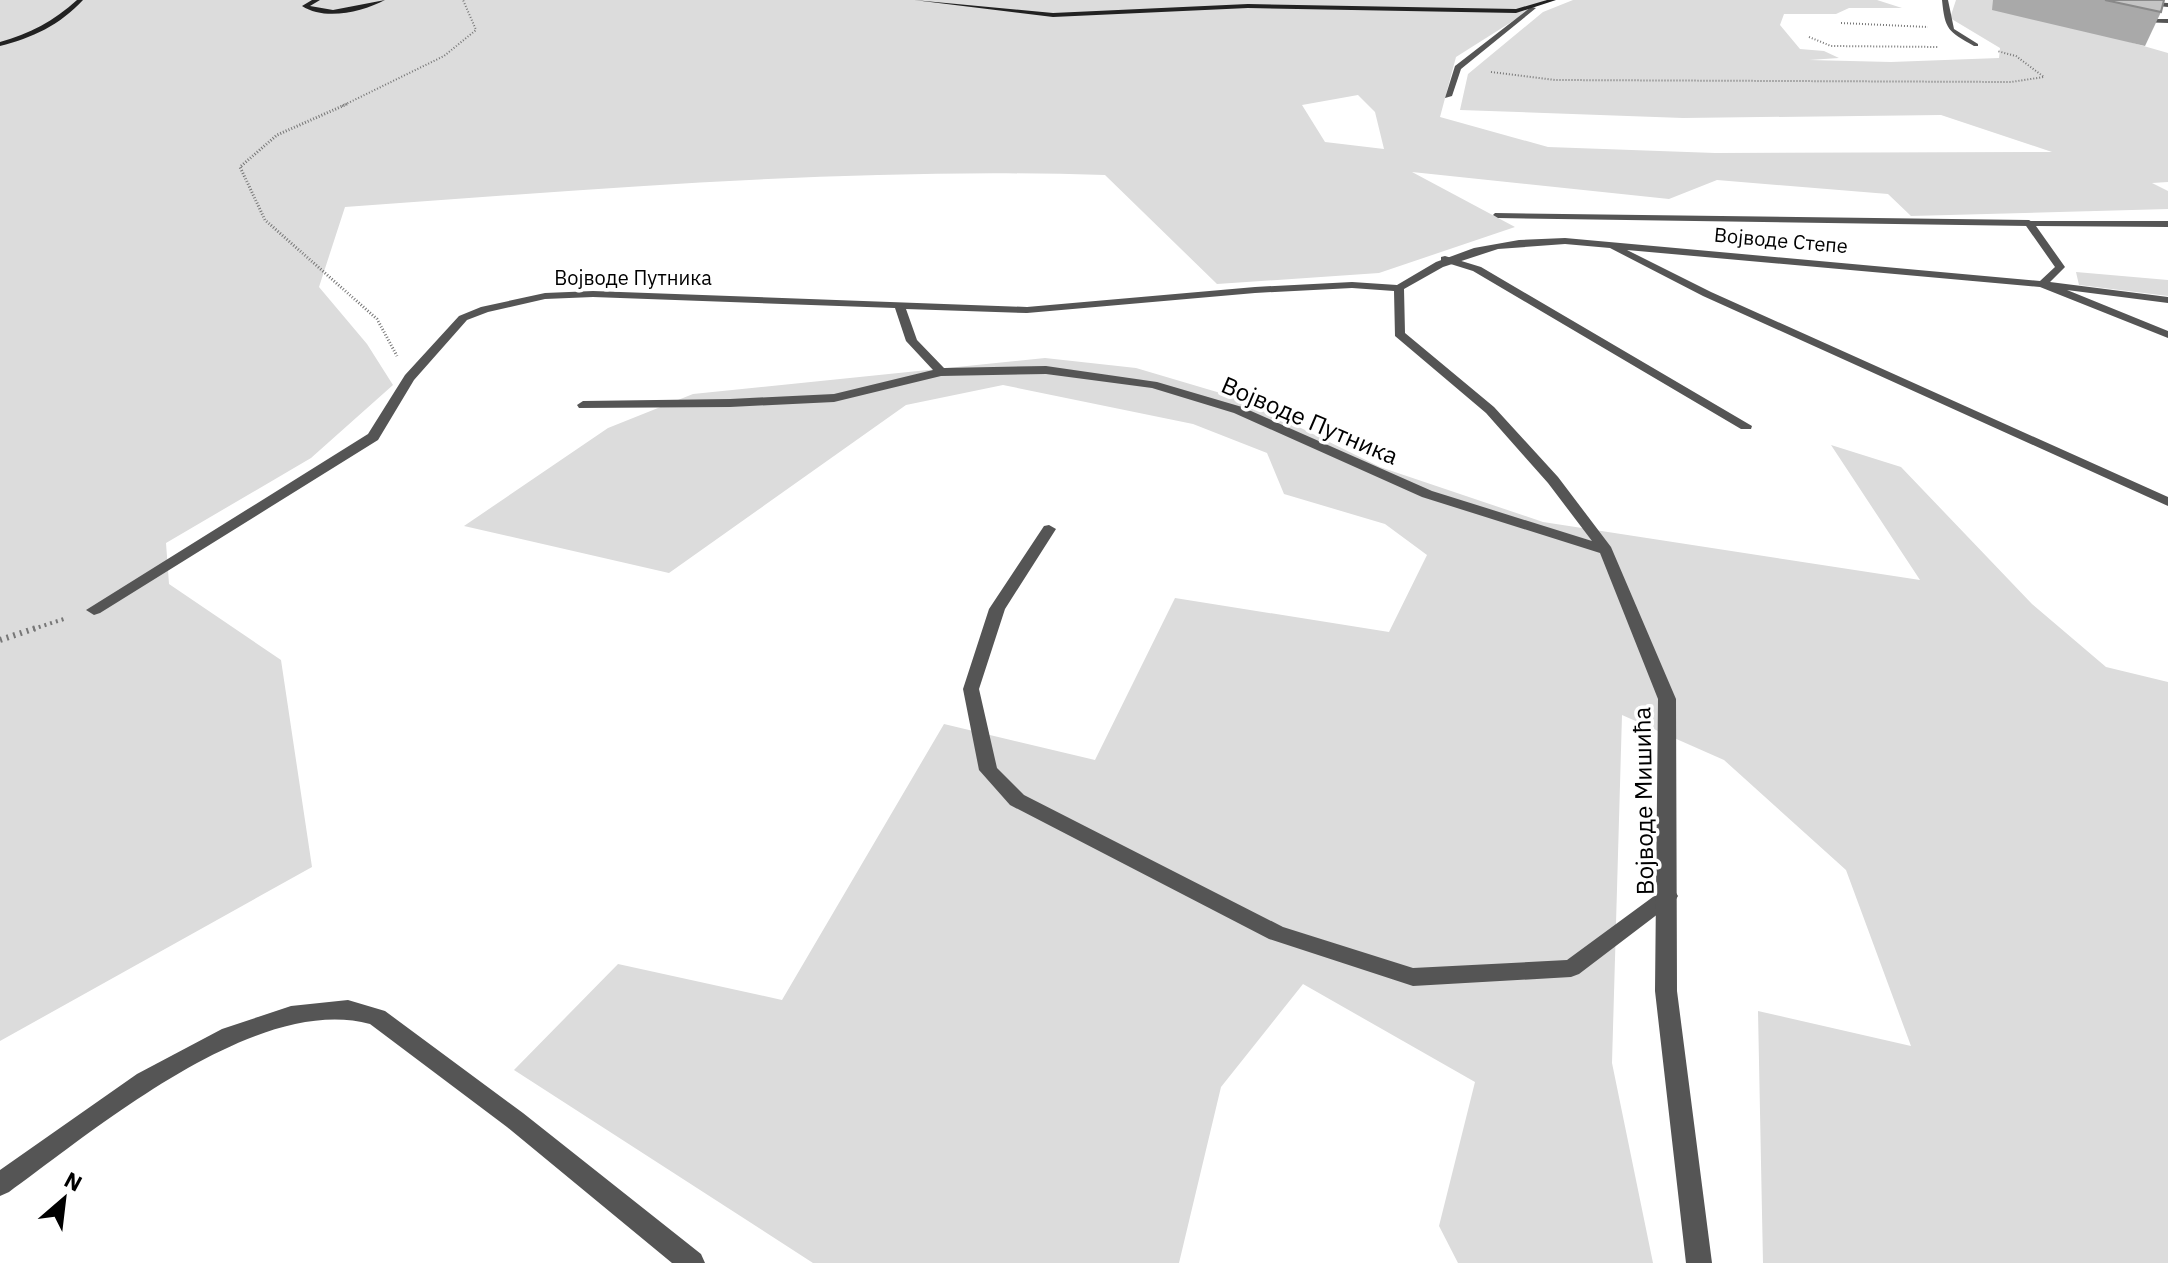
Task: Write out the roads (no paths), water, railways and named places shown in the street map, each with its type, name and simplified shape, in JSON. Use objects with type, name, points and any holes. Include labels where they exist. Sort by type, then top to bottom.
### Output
[{"type":"street","points":[[0,44],[41,30],[63,18],[80,0]]},
{"type":"street","points":[[317,0],[305,6],[312,10],[333,11],[382,0]]},
{"type":"street","points":[[917,0],[1053,15],[1248,6],[1479,11],[1533,8]]},
{"type":"street","points":[[1448,96],[1458,68],[1533,8],[1553,0]]},
{"type":"street","points":[[1945,0],[1950,28],[1976,45]]},
{"type":"street","points":[[2118,0],[2168,5]]},
{"type":"street","points":[[2134,19],[2168,21]]},
{"type":"street","points":[[1498,215],[2168,224]]},
{"type":"street","points":[[2029,223],[2060,267],[2042,284],[2168,335]]},
{"type":"street","name":"Војводе Степе","points":[[1399,288],[1445,259],[1477,249],[1530,241],[1605,243],[2042,284],[2168,300]]},
{"type":"street","points":[[1605,243],[1707,294],[2168,502]]},
{"type":"street","points":[[1445,259],[1477,269],[1746,426]]},
{"type":"street","name":"Војводе Путника","points":[[94,610],[373,437],[409,378],[463,318],[485,309],[545,296],[695,296],[1027,310],[1255,290],[1352,285],[1399,288]]},
{"type":"street","name":"Војводе Мишића","points":[[1399,288],[1399,334],[1490,410],[1553,480],[1606,550],[1667,699],[1666,991],[1699,1263]]},
{"type":"street","points":[[900,306],[912,341],[941,372]]},
{"type":"street","name":"Војводе Путника","points":[[583,405],[834,398],[941,372],[1046,370],[1153,385],[1238,410],[1427,494],[1606,550]]},
{"type":"street","points":[[1049,529],[997,609],[971,689],[988,770],[1017,800],[1276,933],[1413,977],[1571,968],[1668,896]]},
{"type":"street","points":[[0,1184],[145,1081],[230,1036],[291,1015],[348,1009],[377,1017],[515,1120],[692,1263]]}]
